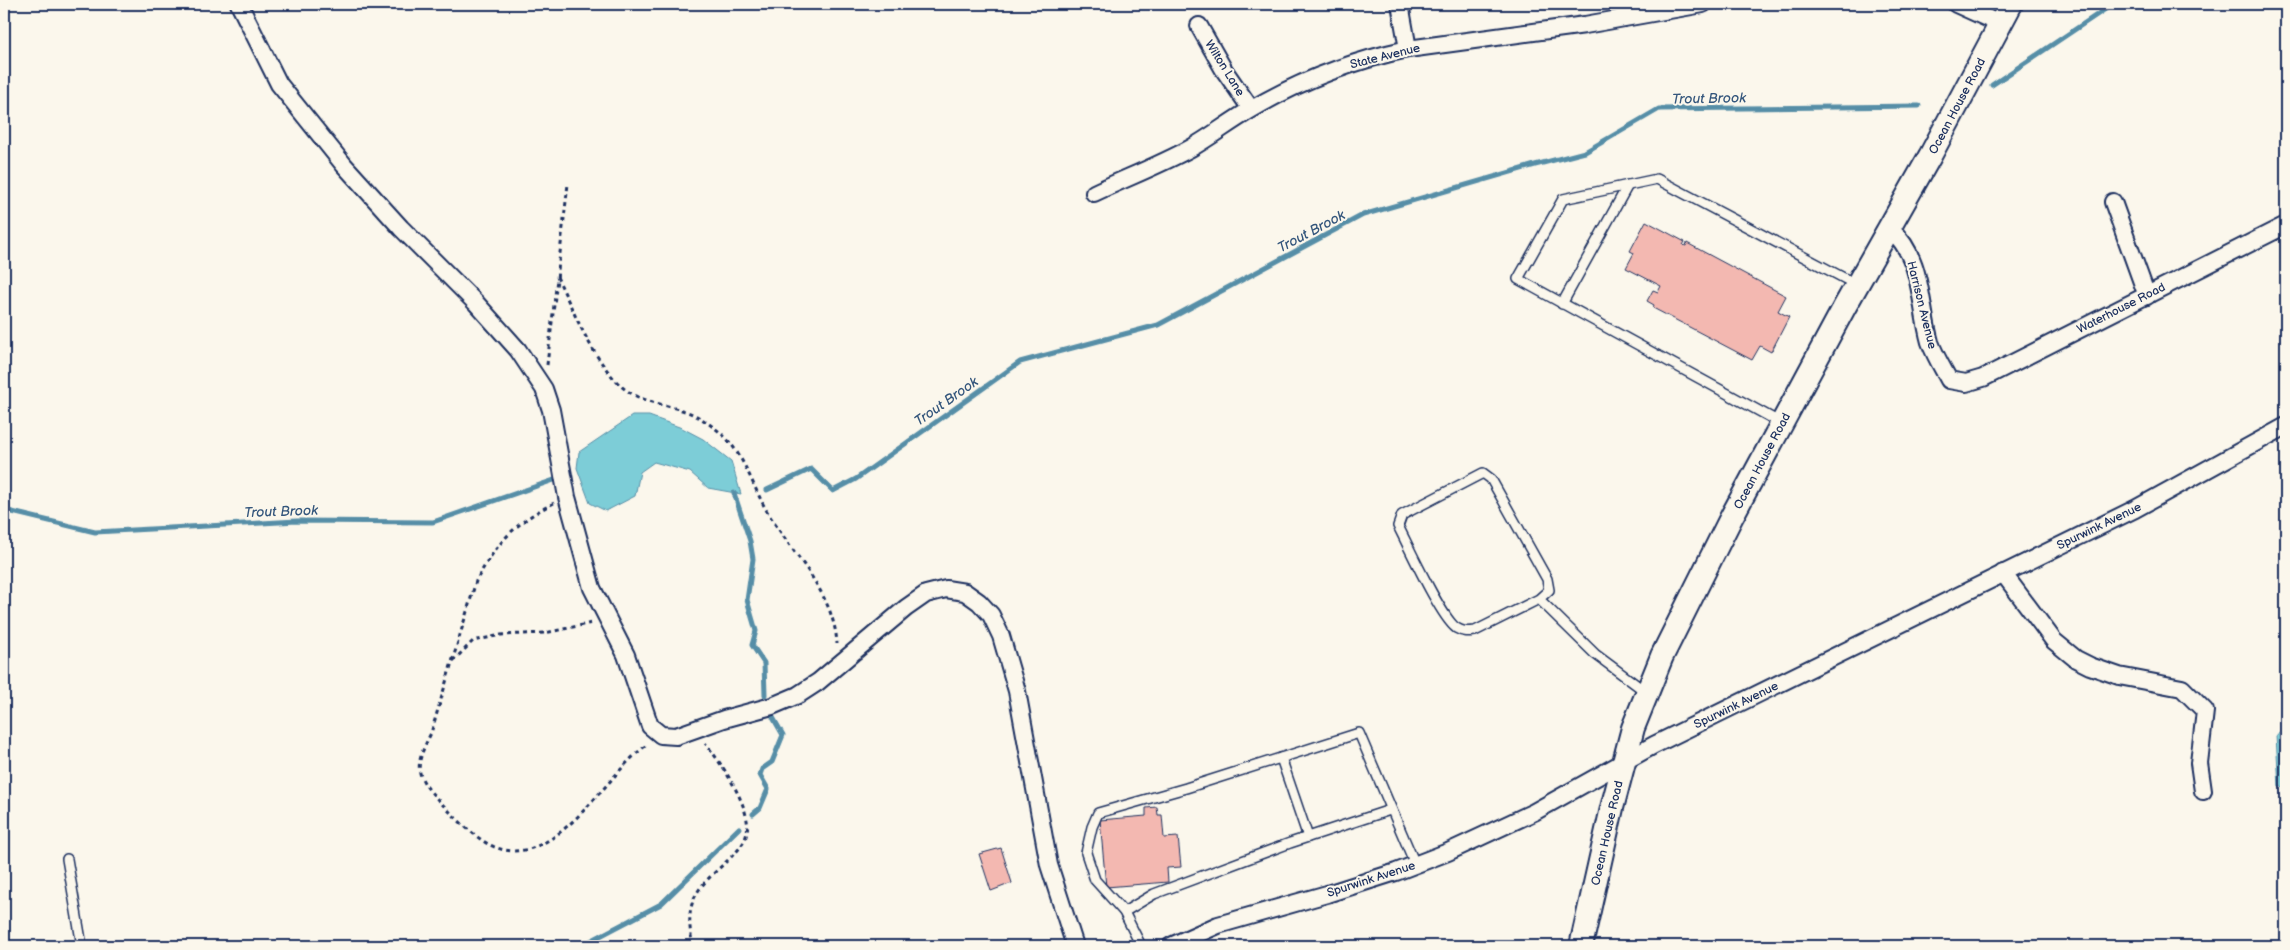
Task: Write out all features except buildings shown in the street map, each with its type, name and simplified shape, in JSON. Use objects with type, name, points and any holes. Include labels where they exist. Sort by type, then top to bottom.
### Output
[{"type":"main road","name":"Ocean House Road","points":[[1582,946],[1624,761],[1646,692],[1732,516],[2011,4]]},
{"type":"street","points":[[239,4],[279,84],[344,165],[401,228],[476,303],[518,350],[544,389],[551,410],[567,497],[592,588],[626,655],[650,726],[661,735],[676,736],[772,706],[798,695],[818,682],[906,608],[926,594],[946,589],[965,592],[979,602],[991,615],[1001,636],[1017,691],[1049,865],[1075,946]]},
{"type":"street","points":[[1400,4],[1408,49]]},
{"type":"street","name":"State Avenue","points":[[1094,193],[1193,147],[1251,110],[1293,87],[1328,71],[1380,55],[1408,49],[1585,25],[1638,9],[1703,4]]},
{"type":"street","points":[[1956,4],[2000,24]]},
{"type":"street","name":"Wilton Lane","points":[[1199,26],[1224,70],[1251,110]]},
{"type":"street","points":[[2113,202],[2125,232],[2133,262],[2147,296]]},
{"type":"street","name":"Waterhouse Road","points":[[1954,381],[1966,383],[1983,378],[2286,225]]},
{"type":"street","name":"Harrison Avenue","points":[[1890,229],[1899,237],[1908,250],[1918,280],[1935,355],[1949,380],[1954,381]]},
{"type":"street","name":"Spurwink Avenue","points":[[1171,946],[1218,925],[1327,894],[1416,864],[1448,852],[1534,812],[1624,761],[2135,509],[2286,426]]},
{"type":"street","points":[[2003,573],[2054,641],[2076,659],[2119,676],[2182,688],[2205,711],[2199,763],[2203,791]]},
{"type":"lane","points":[[1782,424],[1518,280],[1531,255],[1563,199],[1657,179],[1857,285]]},
{"type":"lane","points":[[1562,304],[1628,185]]},
{"type":"lane","points":[[1483,473],[1491,479],[1547,579],[1548,590],[1539,599],[1474,631],[1465,632],[1455,627],[1444,613],[1398,526],[1402,516],[1483,473]]},
{"type":"lane","points":[[1539,599],[1595,654],[1646,692]]},
{"type":"lane","points":[[1141,946],[1124,912],[1095,880],[1086,853],[1092,826],[1098,813],[1359,733],[1390,810],[1416,864]]},
{"type":"lane","points":[[1281,758],[1308,837]]},
{"type":"lane","points":[[1124,912],[1154,894],[1308,837],[1390,810]]},
{"type":"lane","points":[[67,859],[82,946]]},
{"type":"path","points":[[544,389],[568,184]]},
{"type":"path","points":[[557,278],[579,323],[605,368],[622,387],[647,401],[698,417],[725,437],[751,475],[762,502],[828,605],[836,630],[838,665]]},
{"type":"path","points":[[567,497],[525,519],[507,534],[488,559],[476,581],[431,733],[418,769],[423,783],[462,823],[488,845],[503,850],[521,852],[538,847],[554,838],[570,825],[633,755],[661,735]]},
{"type":"path","points":[[451,663],[463,648],[473,641],[501,635],[545,634],[608,619]]},
{"type":"path","points":[[692,730],[715,755],[743,804],[748,821],[747,833],[741,848],[709,879],[698,892],[692,905],[690,930],[693,946]]},
{"type":"water","points":[[632,416],[649,416],[682,428],[703,439],[731,461],[741,494],[708,488],[690,472],[654,462],[640,472],[635,496],[606,511],[590,503],[577,468],[579,452]]},
{"type":"water","points":[[2286,724],[2286,787],[2279,787],[2276,736]]},
{"type":"waterway","name":"Trout Brook","points":[[1992,85],[2113,4]]},
{"type":"waterway","name":"Trout Brook","points":[[767,490],[811,469],[833,491],[856,479],[1020,362],[1158,325],[1363,215],[1585,152],[1659,109],[1919,106]]},
{"type":"waterway","name":"Trout Brook","points":[[4,510],[95,532],[297,521],[433,522],[554,480]]},
{"type":"waterway","points":[[734,493],[750,541],[753,559],[747,600],[756,631],[752,645],[764,663],[765,695]]},
{"type":"waterway","points":[[753,814],[760,808],[768,789],[760,775],[762,769],[772,762],[783,735],[771,714]]},
{"type":"waterway","points":[[581,946],[661,904],[739,828]]}]
